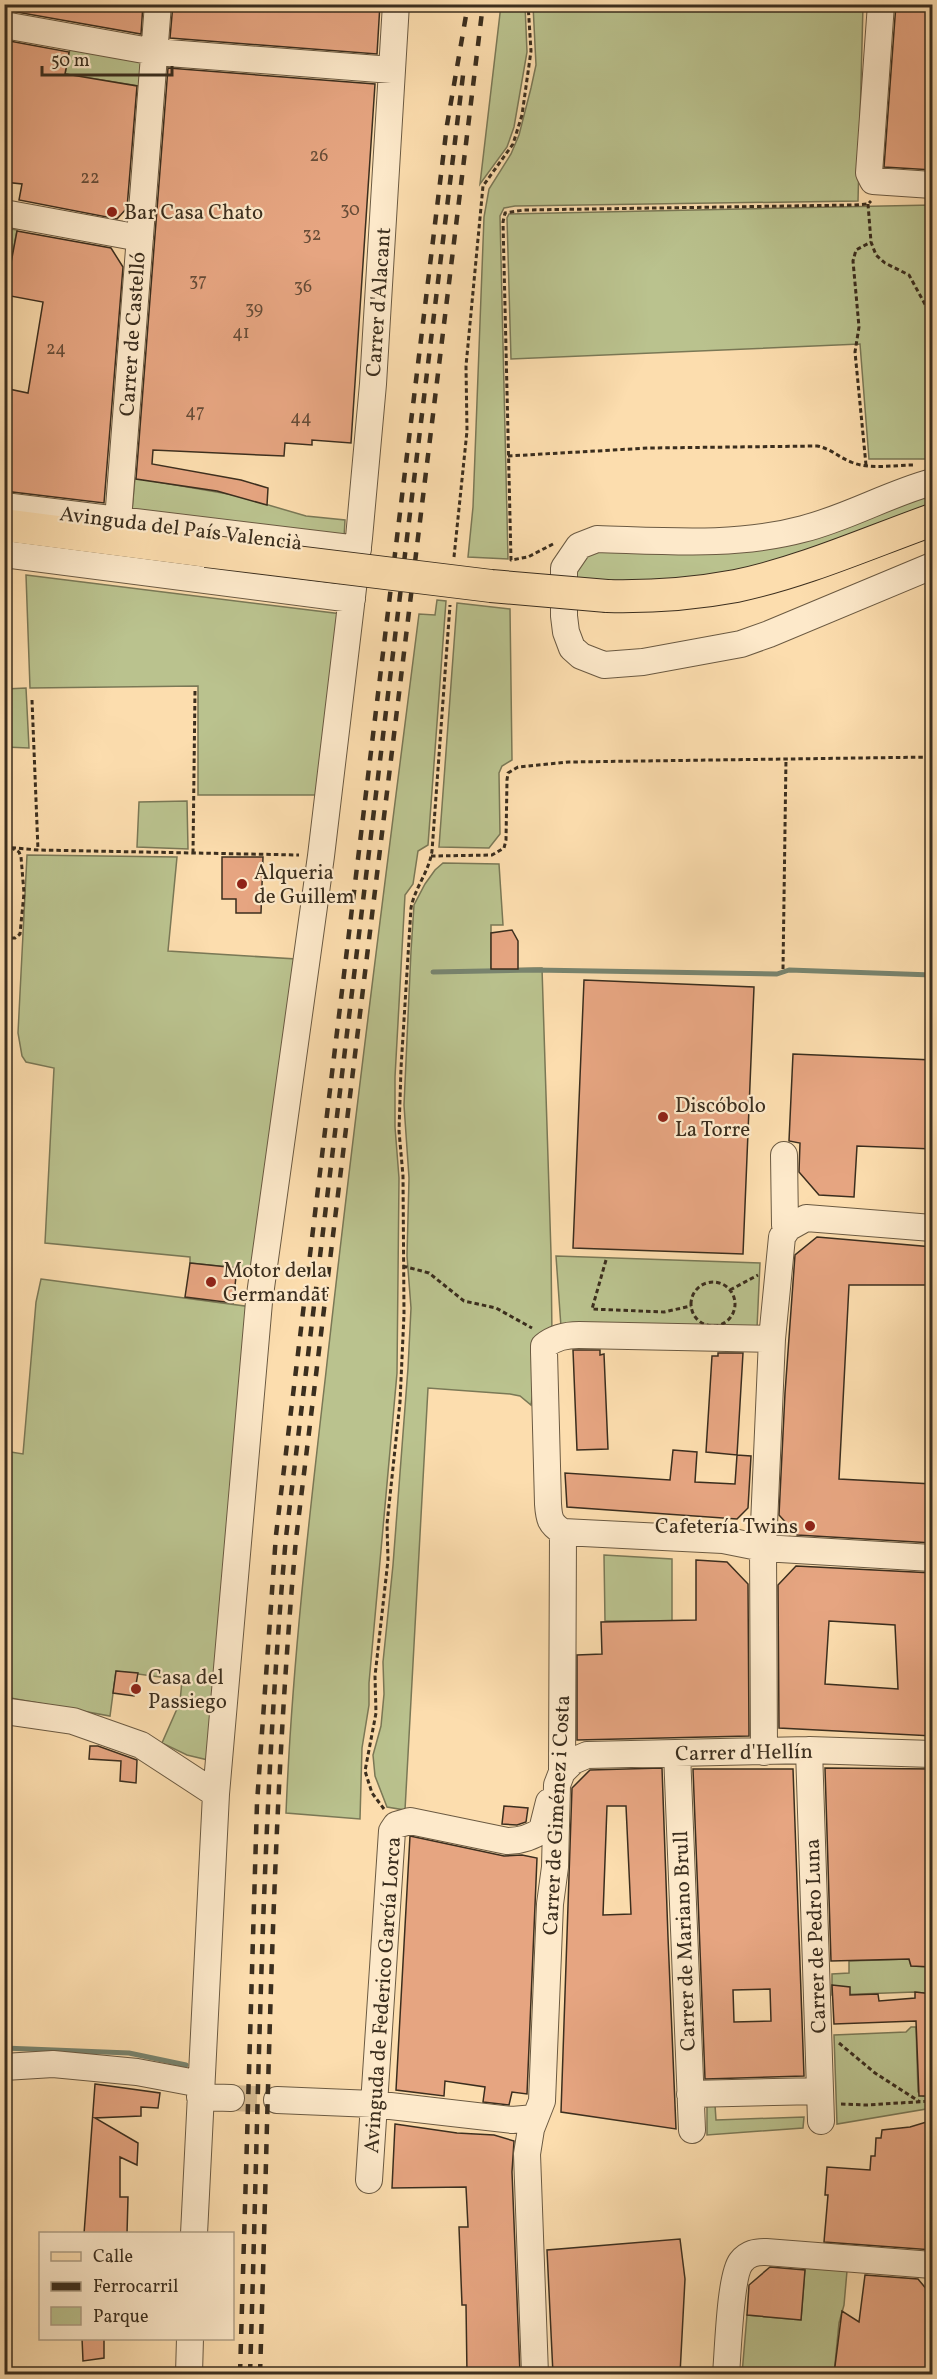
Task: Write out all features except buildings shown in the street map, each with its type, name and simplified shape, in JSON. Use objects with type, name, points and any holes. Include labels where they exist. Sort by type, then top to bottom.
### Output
[{"type":"main road","points":[[4,525],[490,586],[607,596],[650,597],[736,585],[821,560],[933,520]]},
{"type":"street","name":"Carrer de Castelló","points":[[118,520],[158,4]]},
{"type":"street","name":"Carrer d'Alacant","points":[[194,2232],[216,1794],[259,1302],[321,856],[358,549],[373,384],[396,4]]},
{"type":"street","points":[[881,4],[870,183],[933,185]]},
{"type":"street","points":[[4,25],[155,51],[392,70]]},
{"type":"street","points":[[4,213],[140,238]]},
{"type":"street","points":[[927,474],[804,529],[761,538],[728,542],[597,539],[579,546],[564,568],[566,632],[572,648],[581,657],[604,665],[643,662],[741,644],[933,566]]},
{"type":"street","name":"Avinguda del País Valencià","points":[[4,506],[358,549]]},
{"type":"street","points":[[4,554],[352,599]]},
{"type":"street","points":[[784,1155],[784,1225],[788,1228]]},
{"type":"street","points":[[764,1752],[763,1548],[772,1339],[782,1237],[788,1228],[806,1218],[933,1228]]},
{"type":"street","points":[[772,1339],[567,1335],[544,1346],[549,1512],[553,1526],[563,1532],[723,1540],[763,1548],[933,1558]]},
{"type":"street","name":"Carrer de Giménez i Costa","points":[[536,2374],[527,2154],[528,2139],[542,2101],[550,1904],[555,1867],[560,1779],[563,1532]]},
{"type":"street","points":[[4,1712],[73,1721],[141,1745],[216,1794]]},
{"type":"street","name":"Carrer d'Hellín","points":[[560,1779],[573,1761],[587,1755],[809,1750],[933,1754]]},
{"type":"street","name":"Carrer de Pedro Luna","points":[[809,1750],[821,2105]]},
{"type":"street","name":"Carrer de Mariano Brull","points":[[677,1753],[692,2130]]},
{"type":"street","points":[[507,1841],[529,1838],[542,1830],[548,1805],[560,1779]]},
{"type":"street","points":[[410,1821],[545,1850],[553,1857],[555,1867]]},
{"type":"street","name":"Avinguda de Federico García Lorca","points":[[369,2180],[390,1838],[396,1826],[410,1821]]},
{"type":"street","points":[[4,2067],[53,2064],[137,2072],[231,2098]]},
{"type":"street","points":[[690,2094],[821,2105]]},
{"type":"street","points":[[277,2100],[373,2104],[512,2120],[535,2118]]},
{"type":"street","points":[[726,2374],[735,2282],[740,2263],[748,2255],[766,2252],[933,2265]]},
{"type":"street","points":[[189,2374],[190,2340]]},
{"type":"path","points":[[454,557],[467,431],[466,366],[483,186],[513,144],[522,115],[531,51],[528,4]]},
{"type":"path","points":[[579,546],[569,540],[558,541],[528,557],[511,561],[503,222],[505,213],[870,183],[871,242],[876,255],[885,263],[909,275],[933,317]]},
{"type":"path","points":[[866,465],[855,352],[859,327],[853,261],[856,250],[871,242]]},
{"type":"path","points":[[508,456],[649,448],[817,446],[830,449],[851,462],[927,474]]},
{"type":"path","points":[[410,1821],[386,1811],[378,1803],[365,1771],[376,1713],[377,1656],[388,1560],[387,1524],[396,1446],[402,1349],[403,1176],[399,1131],[407,964],[413,898],[430,864],[431,856],[450,603]]},
{"type":"path","points":[[193,853],[195,690]]},
{"type":"path","points":[[32,700],[38,850]]},
{"type":"path","points":[[431,856],[492,855],[504,848],[507,780],[508,773],[513,769],[569,762],[933,757]]},
{"type":"path","points":[[783,969],[786,758]]},
{"type":"path","points":[[4,847],[38,850],[321,856]]},
{"type":"path","points":[[4,938],[18,937],[20,934],[24,893],[21,857],[19,852],[11,847]]},
{"type":"path","points":[[606,1260],[592,1309],[664,1312],[691,1306]]},
{"type":"path","points":[[730,1290],[778,1264]]},
{"type":"path","points":[[403,1266],[429,1273],[464,1301],[496,1308],[528,1325],[551,1341]]},
{"type":"path","points":[[718,1282],[730,1290],[734,1297],[735,1311],[727,1322],[714,1327],[700,1323],[694,1317],[691,1306],[692,1295],[703,1284],[718,1282]]},
{"type":"path","points":[[818,2038],[834,2039],[875,2073],[920,2102]]},
{"type":"path","points":[[821,2105],[933,2101]]},
{"type":"green space","points":[[501,5],[525,5],[527,52],[514,127],[507,147],[480,184]]},
{"type":"green space","points":[[533,5],[863,5],[858,201],[504,208],[500,216],[508,559],[468,557],[473,507],[484,217],[489,189],[511,154],[519,135],[531,88],[536,65]]},
{"type":"green space","points":[[70,49],[141,62],[139,86],[65,74]]},
{"type":"green space","points":[[932,205],[932,459],[869,459],[860,344],[511,359],[507,218],[509,214]]},
{"type":"green space","points":[[4,228],[17,230],[5,296]]},
{"type":"green space","points":[[135,478],[234,495],[306,516],[345,520],[344,538],[132,511]]},
{"type":"green space","points":[[932,489],[932,504],[771,563],[685,581],[574,581],[576,565],[585,553],[606,547],[687,548]]},
{"type":"green space","points":[[26,575],[342,614],[320,795],[198,795],[198,686],[30,688]]},
{"type":"green space","points":[[437,600],[446,601],[428,845],[418,851],[413,884],[405,895],[395,1077],[395,1127],[399,1178],[397,1373],[369,1683],[369,1705],[362,1748],[360,1819],[286,1813],[292,1702],[307,1537],[371,993],[419,614],[435,615]]},
{"type":"green space","points":[[457,603],[510,609],[512,760],[502,766],[499,773],[500,834],[489,848],[439,847]]},
{"type":"green space","points":[[26,688],[29,748],[5,747],[5,689]]},
{"type":"green space","points":[[187,801],[188,849],[137,847],[139,802]]},
{"type":"green space","points":[[27,855],[177,857],[168,951],[296,959],[255,1270],[190,1263],[190,1257],[45,1243],[54,1068],[26,1062],[22,1056],[18,1033]]},
{"type":"green space","points":[[443,863],[499,864],[503,925],[491,925],[491,969],[542,968],[552,1337],[540,1347],[531,1405],[520,1396],[510,1394],[428,1388],[405,1810],[387,1807],[375,1776],[373,1755],[381,1726],[384,1694],[383,1662],[393,1565],[411,1308],[407,1256],[409,1178],[404,1105],[414,905],[425,884]]},
{"type":"green space","points":[[556,1256],[760,1263],[757,1328],[561,1327]]},
{"type":"green space","points":[[41,1279],[252,1307],[208,1760],[187,1755],[162,1743],[180,1702],[182,1680],[116,1671],[110,1716],[5,1697],[4,1451],[23,1454],[36,1302]]},
{"type":"green space","points":[[604,1555],[672,1559],[672,1621],[605,1621]]},
{"type":"green space","points":[[909,1959],[911,1966],[932,1967],[932,1994],[915,1992],[832,1995],[832,1974],[849,1973],[849,1961]]},
{"type":"green space","points":[[911,2027],[916,2027],[918,2092],[923,2096],[932,2096],[932,2108],[837,2124],[834,2035],[906,2032]]},
{"type":"green space","points":[[707,2105],[715,2105],[716,2120],[804,2117],[803,2128],[707,2135]]},
{"type":"green space","points":[[805,2268],[847,2271],[834,2374],[742,2374],[747,2315],[801,2320]]},
{"type":"waterway","points":[[433,972],[534,970],[777,974],[789,970],[932,975]]},
{"type":"waterway","points":[[4,2048],[129,2053],[186,2065]]},
{"type":"tunnel","points":[[231,2098],[277,2100]]},
{"type":"railway","points":[[240,2374],[257,1803],[276,1535],[447,125],[468,4]]},
{"type":"railway","points":[[260,2374],[276,1852],[296,1539],[483,4]]},
{"type":"railway","points":[[250,2374],[266,1850],[286,1537],[464,67]]},
{"type":"place","name":"Bar Casa Chato","points":[[112,212]]},
{"type":"place","name":"Alqueria de Guillem","points":[[242,884]]},
{"type":"place","name":"Discóbolo La Torre","points":[[663,1117]]},
{"type":"place","name":"Motor de la Germandat","points":[[211,1282]]},
{"type":"place","name":"Cafetería Twins","points":[[810,1526]]},
{"type":"place","name":"Casa del Passiego","points":[[136,1689]]}]
